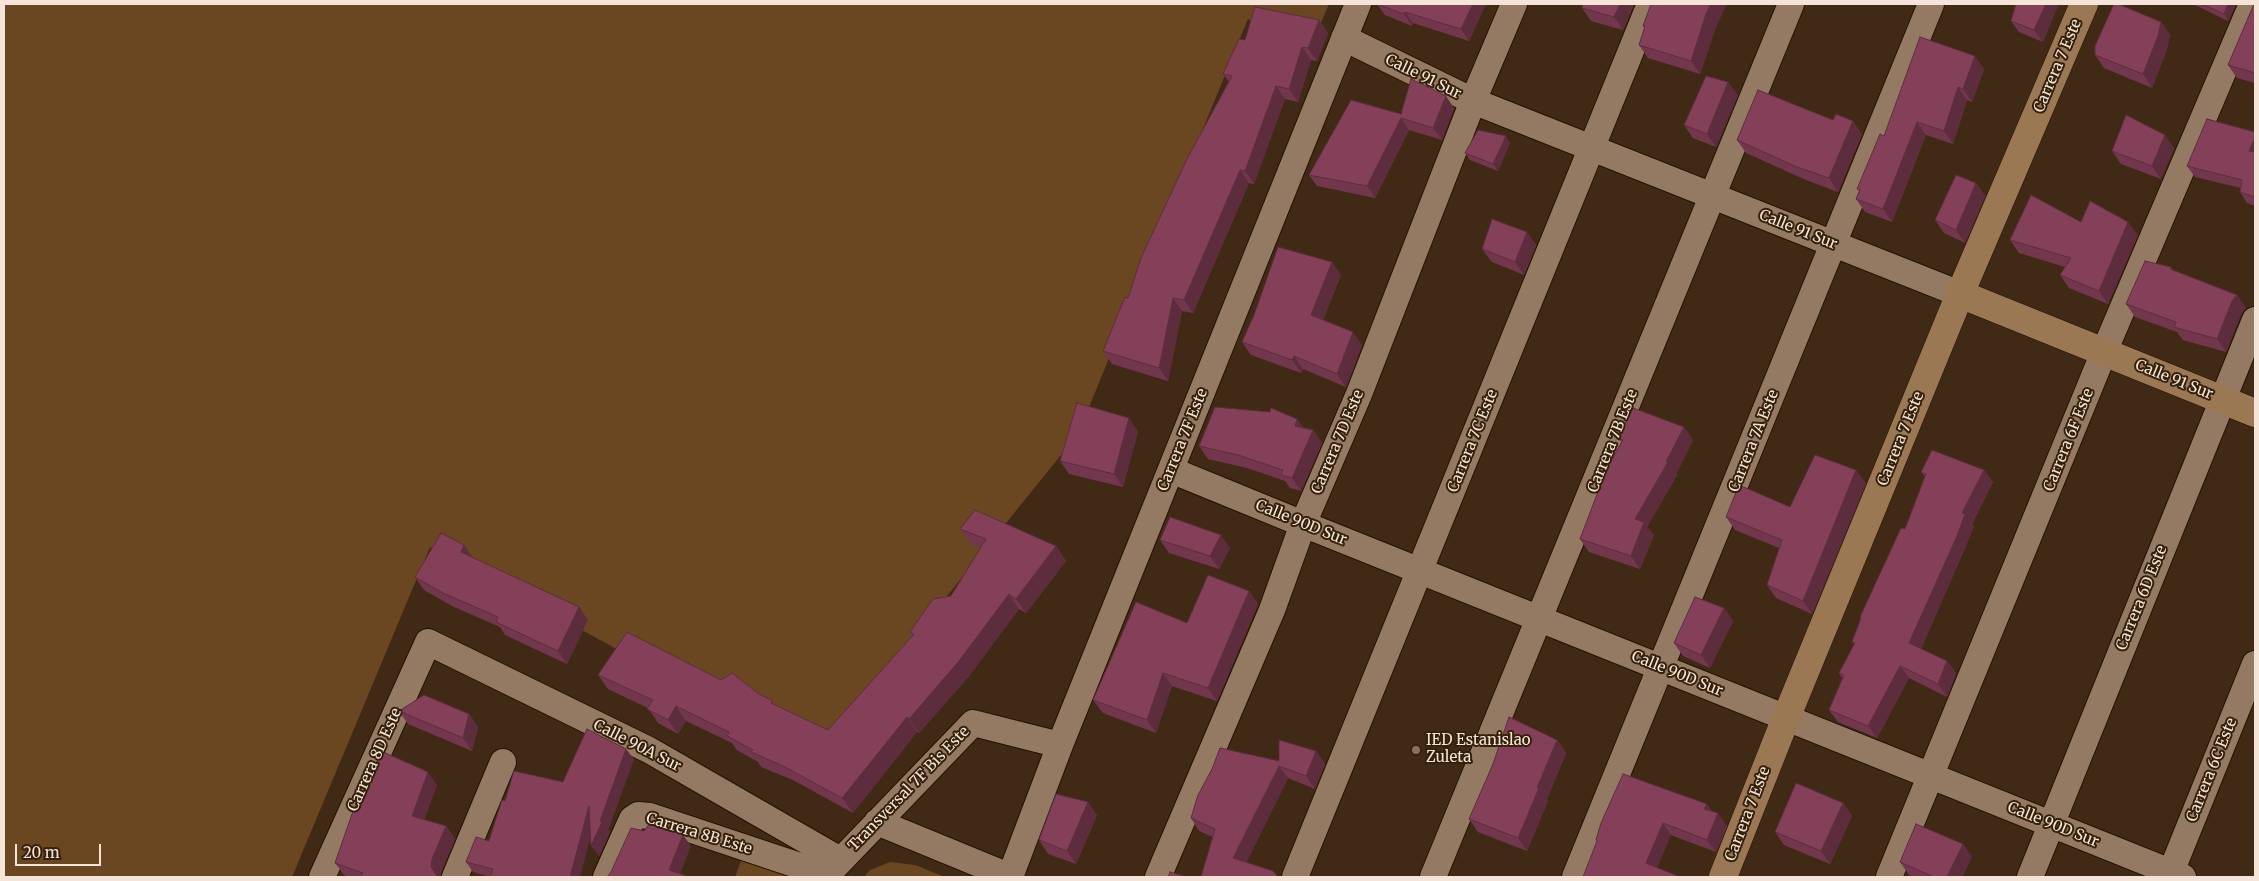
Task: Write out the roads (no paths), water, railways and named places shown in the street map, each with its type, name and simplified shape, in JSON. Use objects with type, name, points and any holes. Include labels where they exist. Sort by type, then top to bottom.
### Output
[{"type":"street","name":"Carrera 7F Este","points":[[1010,877],[1060,745],[1358,4]]},
{"type":"street","name":"Carrera 7D Este","points":[[1158,877],[1272,610],[1303,524],[1359,394],[1473,101],[1514,4]]},
{"type":"street","name":"Carrera 7C Este","points":[[1295,877],[1650,4]]},
{"type":"street","name":"Carrera 7B Este","points":[[1433,877],[1791,4]]},
{"type":"street","name":"Carrera 7A Este","points":[[1575,877],[1932,4]]},
{"type":"street","name":"Carrera 7 Este","points":[[1723,877],[1786,718],[1960,294],[2084,4]]},
{"type":"street","name":"Carrera 6F Este","points":[[1889,877],[2104,352],[2252,4]]},
{"type":"street","name":"Calle 91 Sur","points":[[1344,38],[1473,101],[2255,413]]},
{"type":"street","name":"Carrera 6D Este","points":[[2030,877],[2255,320]]},
{"type":"street","name":"Calle 90D Sur","points":[[1171,470],[2051,824],[2174,876]]},
{"type":"street","name":"Calle 90A Sur","points":[[428,642],[648,750],[831,871]]},
{"type":"street","name":"Carrera 8D Este","points":[[322,877],[428,642]]},
{"type":"street","name":"Carrera 6C Este","points":[[2174,876],[2255,664]]},
{"type":"street","name":"Transversal 7F Bis Este","points":[[831,871],[973,723],[1060,745]]},
{"type":"street","points":[[455,877],[503,762]]},
{"type":"street","name":"Carrera 8B Este","points":[[606,877],[632,819],[638,815],[650,816],[831,871]]},
{"type":"street","points":[[877,822],[1010,877]]},
{"type":"place","name":"IED Estanislao Zuleta","points":[[1416,750]]}]
